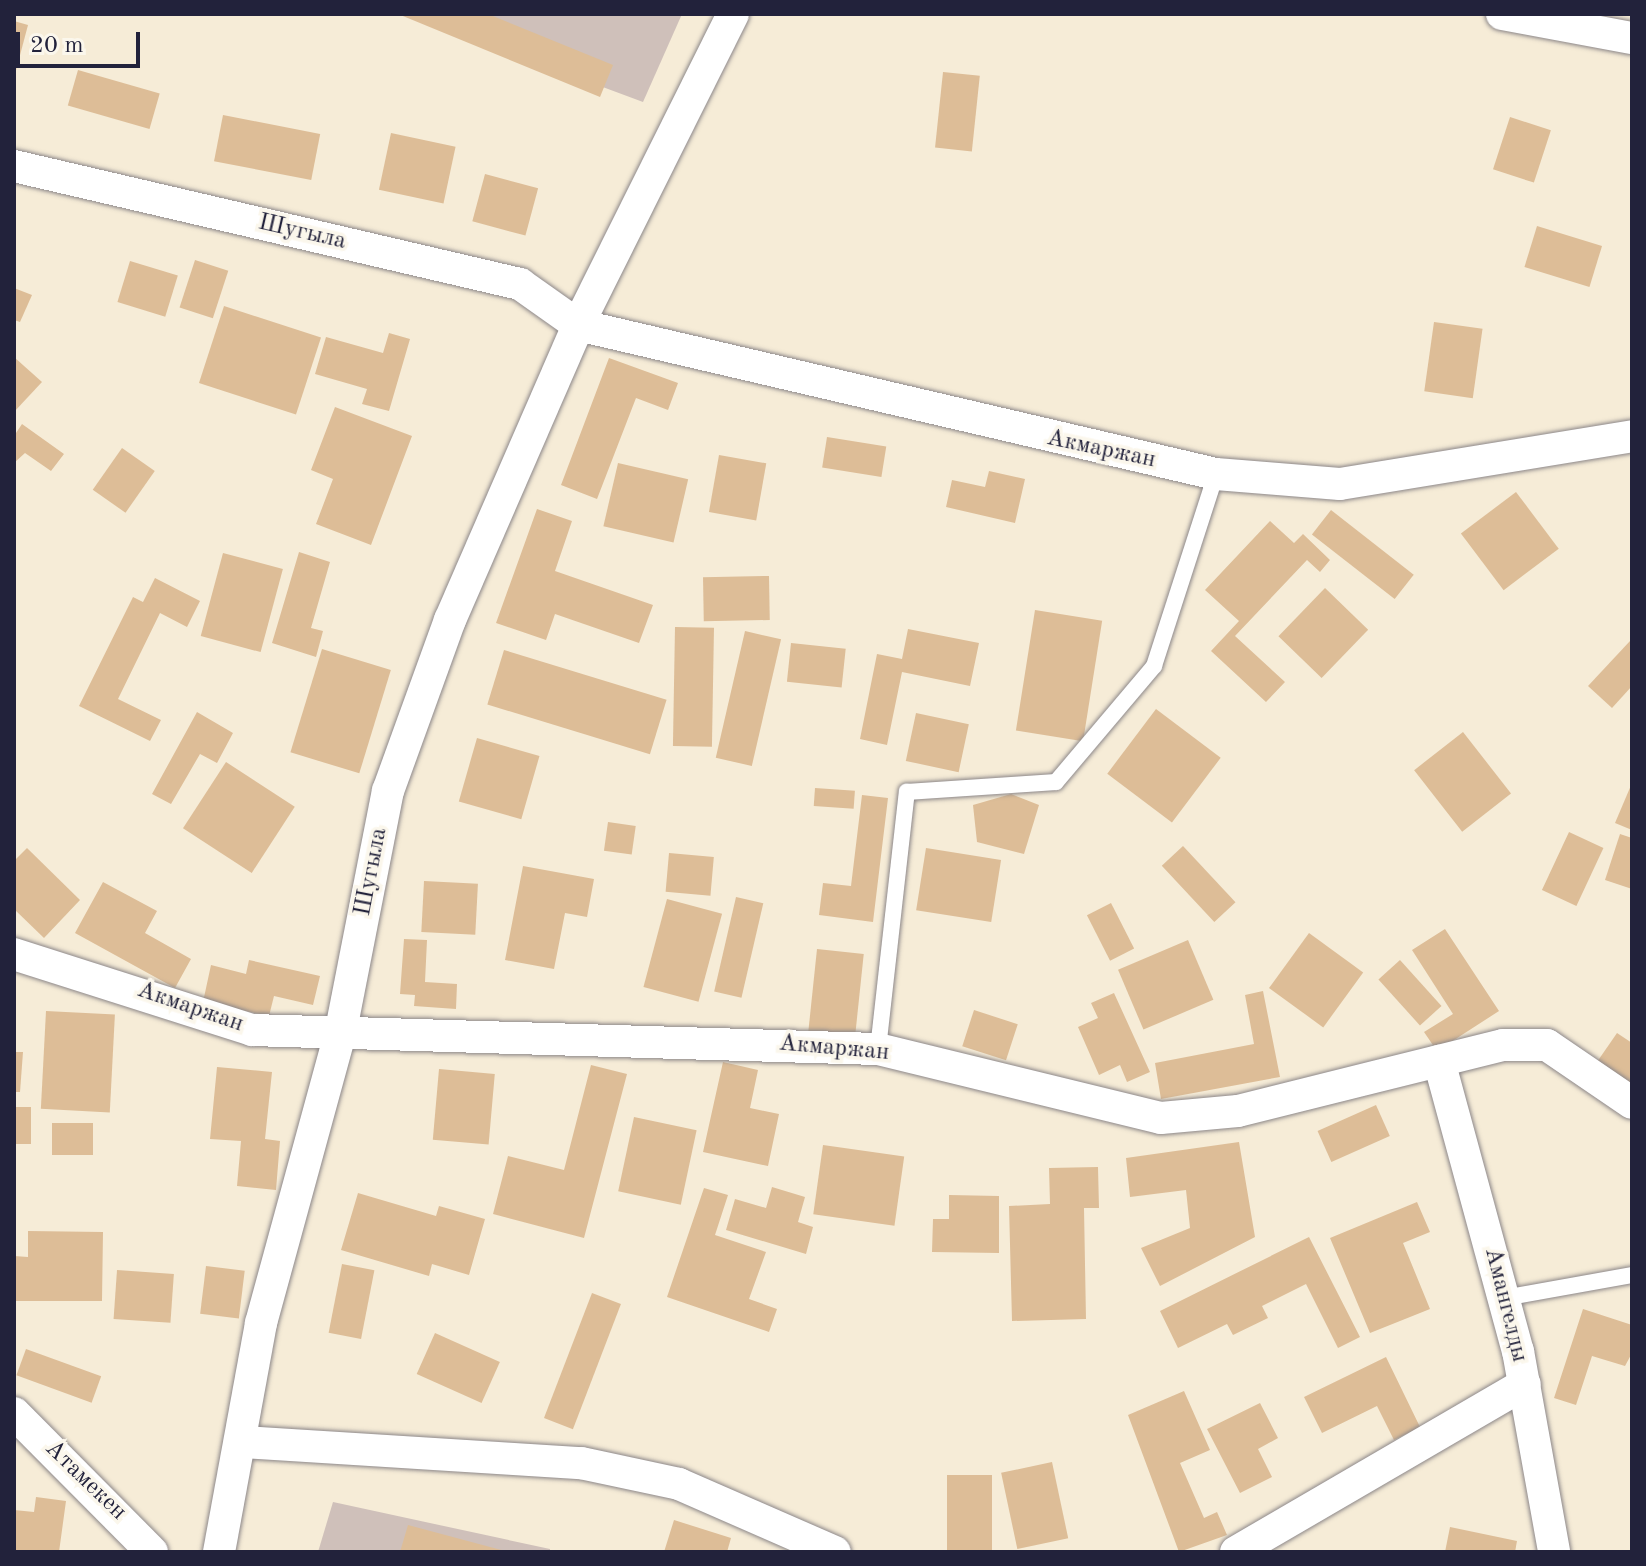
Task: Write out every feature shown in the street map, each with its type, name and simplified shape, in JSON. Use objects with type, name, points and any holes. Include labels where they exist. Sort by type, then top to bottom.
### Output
[{"type":"street","name":"Шугыла","points":[[243,1442],[261,1323],[341,1030],[388,791],[450,620],[578,325],[733,14]]},
{"type":"street","points":[[1502,14],[1632,38]]},
{"type":"street","name":"Шугыла","points":[[14,166],[520,284],[578,325]]},
{"type":"street","name":"Акмаржан","points":[[578,325],[1216,474],[1340,484],[1632,436]]},
{"type":"street","name":"Акмаржан","points":[[14,954],[252,1030],[341,1030],[878,1049],[1161,1118],[1238,1111],[1503,1045],[1547,1045],[1632,1103]]},
{"type":"street","name":"Амангелды","points":[[1439,1061],[1525,1384],[1554,1552]]},
{"type":"street","points":[[1236,1552],[1525,1384]]},
{"type":"street","name":"Атамекен","points":[[14,1413],[152,1552]]},
{"type":"street","points":[[219,1552],[243,1442],[581,1463],[679,1484],[835,1552]]},
{"type":"lane","points":[[878,1049],[907,792],[1056,782],[1154,666],[1216,474]]},
{"type":"lane","points":[[1504,1298],[1632,1275]]},
{"type":"shaded area","points":[[406,14],[682,14],[643,102]]},
{"type":"shaded area","points":[[333,1502],[550,1549],[550,1552],[318,1552]]},
{"type":"building","points":[[398,14],[488,14],[613,65],[600,97]]},
{"type":"building","points":[[14,21],[28,25],[15,74],[14,73]]},
{"type":"building","points":[[78,70],[160,93],[150,129],[68,106]]},
{"type":"building","points":[[943,72],[980,76],[972,151],[935,148]]},
{"type":"building","points":[[223,115],[320,134],[311,180],[214,161]]},
{"type":"building","points":[[1510,117],[1551,130],[1534,183],[1493,169]]},
{"type":"building","points":[[391,133],[456,147],[443,203],[379,190]]},
{"type":"building","points":[[485,174],[538,188],[525,236],[472,221]]},
{"type":"building","points":[[1537,226],[1602,246],[1589,287],[1524,267]]},
{"type":"building","points":[[195,260],[228,271],[213,318],[180,308]]},
{"type":"building","points":[[130,261],[178,276],[165,317],[117,302]]},
{"type":"building","points":[[14,288],[32,295],[20,322],[14,320]]},
{"type":"building","points":[[224,306],[321,338],[296,415],[199,383]]},
{"type":"building","points":[[1434,322],[1483,329],[1473,398],[1424,391]]},
{"type":"building","points":[[389,333],[410,339],[389,411],[362,404],[367,389],[315,374],[326,337],[383,353]]},
{"type":"building","points":[[14,357],[42,382],[14,412]]},
{"type":"building","points":[[609,358],[678,383],[668,410],[636,398],[597,499],[561,485]]},
{"type":"building","points":[[335,407],[412,436],[371,545],[316,524],[333,479],[311,470]]},
{"type":"building","points":[[22,424],[64,454],[51,471],[25,453],[14,463],[14,436]]},
{"type":"building","points":[[827,437],[886,446],[881,477],[822,468]]},
{"type":"building","points":[[122,448],[155,471],[126,513],[93,490]]},
{"type":"building","points":[[719,455],[766,463],[756,520],[709,512]]},
{"type":"building","points":[[618,463],[688,479],[674,543],[603,526]]},
{"type":"building","points":[[989,471],[1025,479],[1015,523],[946,507],[952,480],[985,487]]},
{"type":"building","points":[[1516,492],[1559,549],[1504,590],[1461,534]]},
{"type":"building","points":[[537,509],[572,521],[555,571],[653,605],[639,643],[555,614],[546,640],[496,623]]},
{"type":"building","points":[[1331,510],[1414,575],[1395,599],[1312,534]]},
{"type":"building","points":[[1270,521],[1294,543],[1303,534],[1330,560],[1320,572],[1307,560],[1235,636],[1285,682],[1266,702],[1211,651],[1239,621],[1205,590]]},
{"type":"building","points":[[299,552],[330,562],[311,628],[323,631],[316,657],[272,643]]},
{"type":"building","points":[[223,553],[283,569],[261,652],[201,636]]},
{"type":"building","points":[[769,576],[770,620],[704,621],[703,577]]},
{"type":"building","points":[[155,578],[200,601],[187,627],[160,613],[118,699],[161,720],[150,741],[79,706],[133,597],[143,602]]},
{"type":"building","points":[[1325,588],[1368,630],[1322,678],[1278,636]]},
{"type":"building","points":[[1035,610],[1102,621],[1083,741],[1016,730]]},
{"type":"building","points":[[675,627],[714,628],[712,747],[673,746]]},
{"type":"building","points":[[908,629],[979,643],[970,686],[902,672],[887,745],[860,739],[877,654],[902,659]]},
{"type":"building","points":[[745,631],[781,639],[752,766],[716,758]]},
{"type":"building","points":[[1630,641],[1632,686],[1612,708],[1588,686]]},
{"type":"building","points":[[791,643],[846,649],[842,688],[787,682]]},
{"type":"building","points":[[322,649],[391,670],[359,773],[290,752]]},
{"type":"building","points":[[504,650],[667,700],[650,754],[487,705]]},
{"type":"building","points":[[1156,709],[1221,758],[1172,822],[1107,774]]},
{"type":"building","points":[[197,712],[233,733],[217,763],[200,754],[171,804],[152,794]]},
{"type":"building","points":[[916,713],[969,724],[959,772],[906,761]]},
{"type":"building","points":[[1463,732],[1511,793],[1462,832],[1414,770]]},
{"type":"building","points":[[477,738],[539,756],[521,819],[459,801]]},
{"type":"building","points":[[226,762],[295,807],[252,873],[183,828]]},
{"type":"building","points":[[1632,783],[1632,830],[1615,823]]},
{"type":"building","points":[[815,788],[855,791],[854,809],[814,806]]},
{"type":"building","points":[[1011,794],[1039,805],[1024,854],[977,842],[973,805]]},
{"type":"building","points":[[862,795],[888,798],[873,922],[819,915],[823,883],[851,886]]},
{"type":"building","points":[[608,822],[636,826],[632,855],[604,851]]},
{"type":"building","points":[[1569,832],[1603,848],[1576,906],[1542,890]]},
{"type":"building","points":[[1620,834],[1632,838],[1632,889],[1605,880]]},
{"type":"building","points":[[1183,846],[1236,902],[1214,922],[1162,866]]},
{"type":"building","points":[[27,848],[80,900],[44,938],[14,909],[14,861]]},
{"type":"building","points":[[926,848],[1001,860],[991,922],[916,910]]},
{"type":"building","points":[[669,853],[714,857],[710,896],[666,892]]},
{"type":"building","points":[[523,866],[594,879],[587,917],[565,913],[554,969],[505,960]]},
{"type":"building","points":[[424,881],[478,884],[475,935],[421,932]]},
{"type":"building","points":[[103,882],[157,911],[145,933],[191,959],[175,988],[75,933]]},
{"type":"building","points":[[736,897],[763,903],[741,998],[714,992]]},
{"type":"building","points":[[667,899],[722,914],[699,1002],[643,987]]},
{"type":"building","points":[[1111,903],[1134,948],[1110,961],[1087,915]]},
{"type":"building","points":[[1445,929],[1499,1011],[1437,1051],[1424,1032],[1453,1014],[1412,950]]},
{"type":"building","points":[[1309,933],[1363,972],[1323,1027],[1269,988]]},
{"type":"building","points":[[404,939],[427,940],[425,982],[457,984],[456,1009],[414,1006],[415,995],[400,994]]},
{"type":"building","points":[[1188,940],[1213,1000],[1143,1030],[1118,970]]},
{"type":"building","points":[[817,949],[864,954],[855,1036],[808,1032]]},
{"type":"building","points":[[249,960],[320,976],[313,1005],[274,996],[269,1016],[203,1002],[211,965],[246,974]]},
{"type":"building","points":[[1400,960],[1441,1006],[1420,1025],[1378,979]]},
{"type":"building","points":[[1263,991],[1280,1077],[1161,1099],[1155,1063],[1254,1044],[1245,995]]},
{"type":"building","points":[[1114,993],[1150,1072],[1127,1082],[1120,1065],[1099,1075],[1078,1027],[1098,1018],[1091,1003]]},
{"type":"building","points":[[974,1010],[1018,1024],[1006,1060],[962,1046]]},
{"type":"building","points":[[46,1011],[115,1015],[110,1112],[41,1109]]},
{"type":"building","points":[[1617,1033],[1632,1043],[1632,1086],[1597,1062]]},
{"type":"building","points":[[14,1052],[23,1052],[20,1092],[14,1092]]},
{"type":"building","points":[[723,1062],[758,1070],[750,1108],[779,1114],[768,1166],[703,1152]]},
{"type":"building","points":[[591,1065],[627,1074],[584,1238],[493,1214],[508,1156],[564,1170]]},
{"type":"building","points":[[217,1067],[272,1072],[265,1139],[280,1141],[276,1190],[237,1186],[241,1141],[210,1139]]},
{"type":"building","points":[[439,1069],[495,1074],[489,1145],[433,1140]]},
{"type":"building","points":[[1376,1105],[1390,1136],[1331,1162],[1318,1131]]},
{"type":"building","points":[[14,1107],[31,1107],[31,1144],[14,1144]]},
{"type":"building","points":[[634,1117],[697,1130],[681,1205],[618,1191]]},
{"type":"building","points":[[52,1123],[93,1123],[93,1155],[52,1155]]},
{"type":"building","points":[[1239,1142],[1255,1237],[1160,1286],[1141,1248],[1190,1228],[1186,1190],[1130,1197],[1126,1158]]},
{"type":"building","points":[[823,1145],[904,1156],[894,1226],[813,1214]]},
{"type":"building","points":[[1098,1167],[1099,1208],[1084,1208],[1086,1319],[1012,1321],[1009,1206],[1050,1204],[1049,1168]]},
{"type":"building","points":[[772,1187],[805,1197],[798,1222],[813,1227],[806,1254],[726,1230],[735,1199],[766,1208]]},
{"type":"building","points":[[704,1188],[728,1195],[715,1235],[766,1252],[749,1299],[777,1309],[769,1332],[667,1297]]},
{"type":"building","points":[[358,1193],[436,1216],[439,1206],[485,1219],[469,1275],[432,1264],[429,1276],[341,1250]]},
{"type":"building","points":[[949,1195],[999,1196],[999,1253],[932,1252],[933,1219],[949,1219]]},
{"type":"building","points":[[1417,1202],[1430,1232],[1403,1243],[1430,1309],[1370,1333],[1330,1238]]},
{"type":"building","points":[[28,1231],[103,1232],[102,1301],[14,1301],[14,1256],[28,1257]]},
{"type":"building","points":[[1309,1237],[1360,1337],[1338,1348],[1306,1284],[1262,1306],[1268,1318],[1233,1335],[1227,1324],[1178,1348],[1160,1311]]},
{"type":"building","points":[[342,1264],[374,1270],[361,1339],[329,1333]]},
{"type":"building","points":[[206,1266],[245,1271],[239,1318],[200,1314]]},
{"type":"building","points":[[117,1270],[174,1274],[170,1323],[114,1319]]},
{"type":"building","points":[[592,1293],[621,1304],[573,1429],[544,1418]]},
{"type":"building","points":[[1583,1309],[1632,1325],[1632,1353],[1625,1366],[1592,1356],[1576,1405],[1554,1398]]},
{"type":"building","points":[[435,1333],[500,1362],[482,1403],[417,1374]]},
{"type":"building","points":[[26,1349],[101,1376],[92,1403],[16,1375]]},
{"type":"building","points":[[1386,1357],[1420,1427],[1394,1440],[1377,1406],[1322,1433],[1304,1397]]},
{"type":"building","points":[[1184,1391],[1210,1450],[1180,1463],[1204,1518],[1217,1512],[1227,1535],[1179,1552],[1128,1415]]},
{"type":"building","points":[[1260,1403],[1278,1438],[1258,1449],[1272,1477],[1240,1493],[1207,1429]]},
{"type":"building","points":[[1052,1462],[1068,1538],[1017,1549],[1001,1473]]},
{"type":"building","points":[[947,1475],[992,1475],[992,1552],[947,1552]]},
{"type":"building","points":[[36,1497],[66,1501],[59,1552],[14,1552],[14,1510],[34,1512]]},
{"type":"building","points":[[674,1520],[731,1538],[727,1552],[664,1552]]},
{"type":"building","points":[[408,1525],[505,1551],[400,1552]]},
{"type":"building","points":[[1450,1527],[1517,1541],[1515,1552],[1445,1552]]}]
